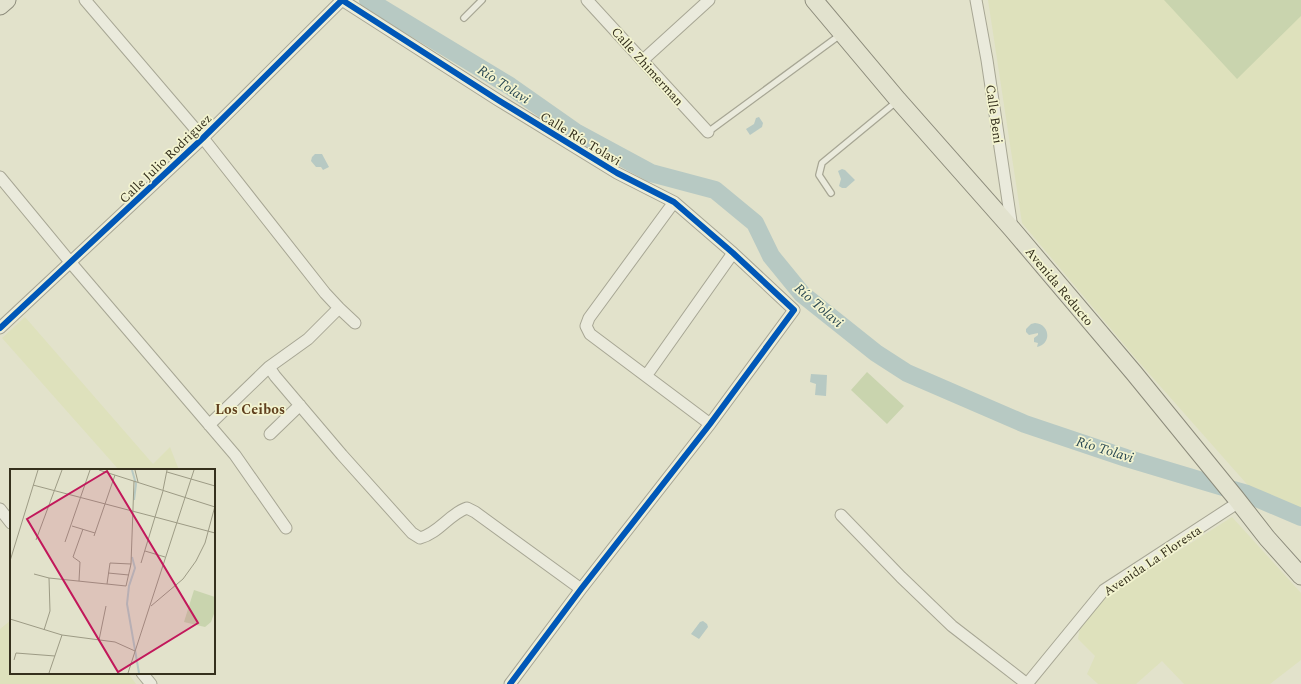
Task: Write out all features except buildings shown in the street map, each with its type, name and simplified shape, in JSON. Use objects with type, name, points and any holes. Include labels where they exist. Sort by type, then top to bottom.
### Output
[{"type":"main road","points":[[0,6],[7,0]]},
{"type":"main road","name":"Avenida Reducto","points":[[814,0],[898,100],[1012,229],[1134,374],[1267,538],[1301,576]]},
{"type":"street","points":[[84,0],[203,138],[339,308],[354,323]]},
{"type":"street","name":"Calle Julio Rodriguez","points":[[0,328],[203,138],[342,0]]},
{"type":"street","name":"Calle Río Tolavi","points":[[342,0],[498,100],[617,173],[674,202],[733,253],[794,310],[710,424]]},
{"type":"street","name":"Calle Zhimerman","points":[[588,0],[708,132]]},
{"type":"street","points":[[643,60],[709,0]]},
{"type":"street","name":"Calle Beni","points":[[976,0],[987,60],[1012,229]]},
{"type":"street","points":[[0,177],[70,263],[235,455],[286,528]]},
{"type":"street","points":[[510,684],[581,589],[710,424],[590,334],[586,326],[589,318],[674,202]]},
{"type":"street","points":[[646,376],[733,253]]},
{"type":"street","points":[[209,425],[269,367],[308,339],[339,308]]},
{"type":"street","points":[[269,367],[342,456],[412,533],[420,538],[428,536],[459,511],[467,508],[475,512],[581,589]]},
{"type":"street","points":[[270,434],[300,405]]},
{"type":"street","name":"Avenida La Floresta","points":[[1027,684],[1104,590],[1237,500]]},
{"type":"street","points":[[0,510],[10,522]]},
{"type":"street","points":[[841,515],[901,577],[952,626],[1027,684]]},
{"type":"street","points":[[143,674],[151,684]]},
{"type":"lane","points":[[464,18],[482,0]]},
{"type":"lane","points":[[708,132],[842,33]]},
{"type":"lane","points":[[831,193],[819,175],[822,163],[898,100]]},
{"type":"green space","points":[[988,0],[1301,0],[1301,510],[1253,491],[1137,360],[1022,223]]},
{"type":"green space","points":[[1164,0],[1301,0],[1301,16],[1237,79]]},
{"type":"green space","points":[[25,317],[153,464],[170,447],[179,469],[118,469],[2,338]]},
{"type":"green space","points":[[867,372],[904,406],[887,424],[851,390]]},
{"type":"green space","points":[[1232,517],[1301,593],[1301,660],[1270,684],[1184,684],[1162,661],[1136,684],[1098,684],[1087,674],[1095,656],[1078,639],[1080,627],[1103,599]]},
{"type":"green space","points":[[10,621],[10,674],[129,674],[136,684],[0,684],[0,629]]},
{"type":"shaded area","points":[[759,117],[763,123],[762,127],[750,135],[746,129],[754,124],[756,118]]},
{"type":"shaded area","points":[[315,154],[322,154],[329,167],[323,170],[321,167],[316,167],[311,161]]},
{"type":"shaded area","points":[[842,169],[855,180],[846,188],[839,186],[841,179],[838,171]]},
{"type":"shaded area","points":[[1035,323],[1044,327],[1047,334],[1045,342],[1037,347],[1038,343],[1034,342],[1034,338],[1038,335],[1038,333],[1029,335],[1026,332],[1026,329],[1031,324]]},
{"type":"shaded area","points":[[811,374],[827,375],[826,396],[815,395],[816,384],[810,382]]},
{"type":"shaded area","points":[[703,621],[708,627],[699,639],[691,634],[700,622]]},
{"type":"waterway","name":"Río Tolavi","points":[[368,0],[510,86],[577,133],[651,173],[715,190],[755,223],[771,256],[802,294],[876,353],[907,373],[1025,424],[1126,458],[1247,494],[1301,517]]},
{"type":"cycle path","points":[[342,0],[498,100],[617,173],[674,202],[733,253],[794,310],[710,424],[581,589],[510,684]]},
{"type":"cycle path","points":[[0,328],[203,138],[342,0]]},
{"type":"district","name":"Los Ceibos","points":[[250,409]]}]
